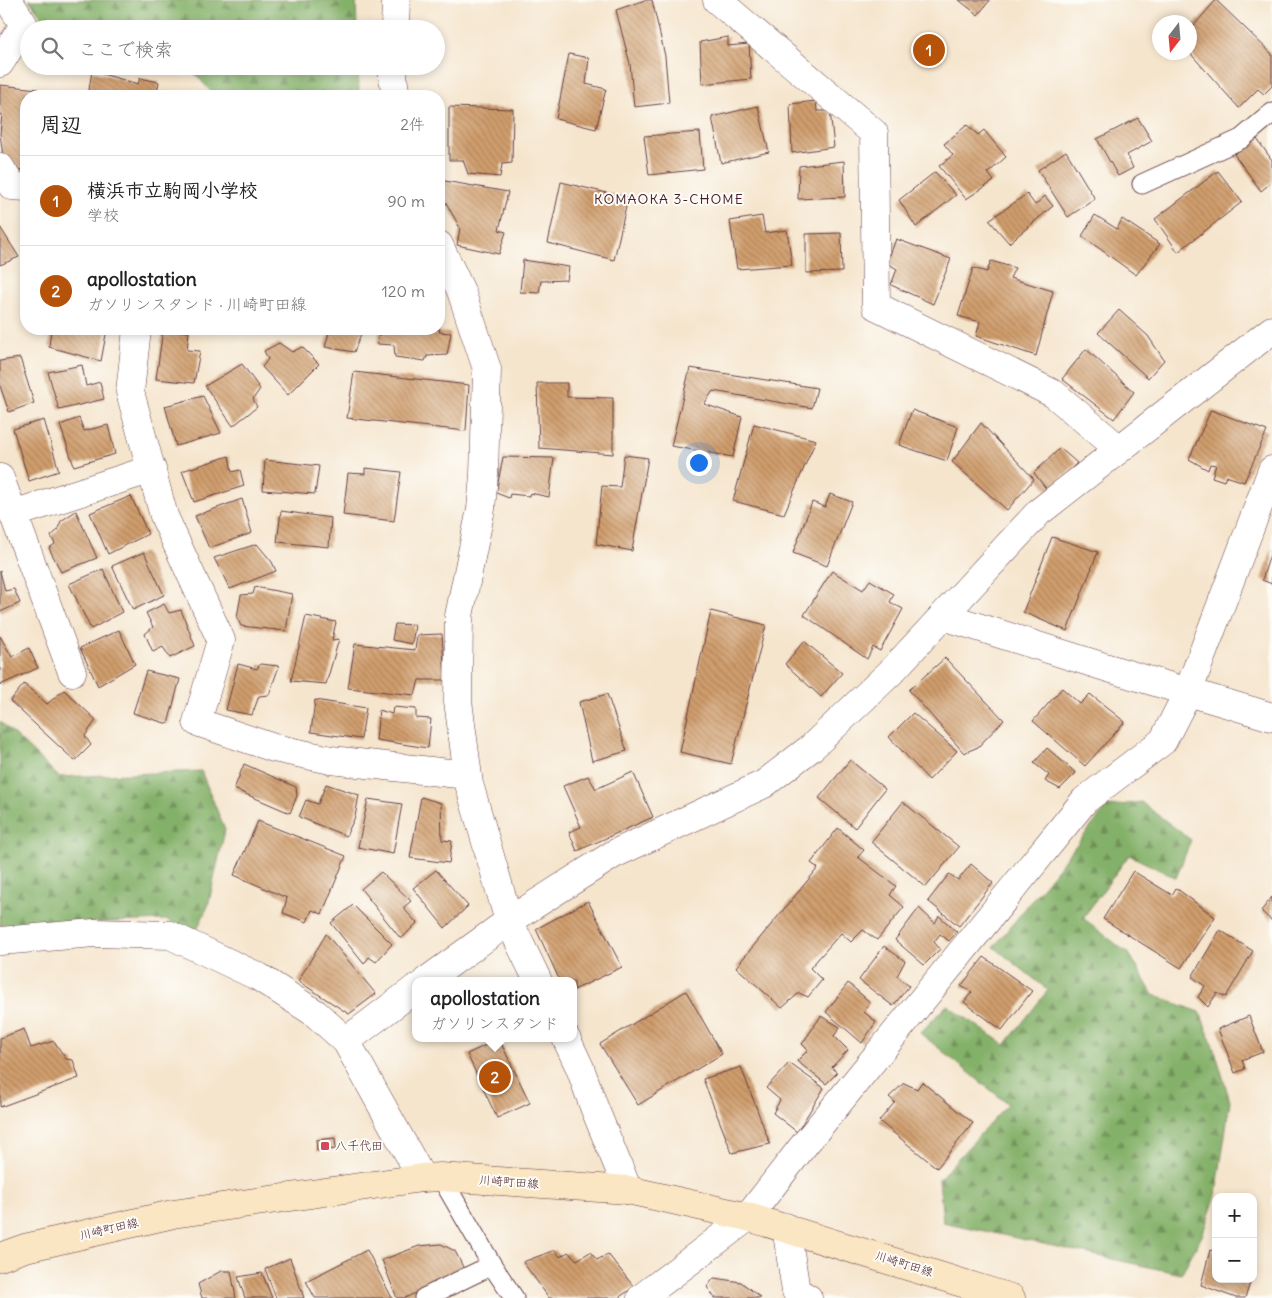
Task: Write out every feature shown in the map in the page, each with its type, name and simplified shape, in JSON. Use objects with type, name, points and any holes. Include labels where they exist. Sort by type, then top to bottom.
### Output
[{"type":"main road","name":"川崎町田線","points":[[0,1257],[24,1248],[173,1214],[432,1178],[628,1190],[786,1227],[1012,1298]]},
{"type":"street","points":[[8,0],[21,20]]},
{"type":"street","points":[[395,20],[396,0]]},
{"type":"street","points":[[717,0],[874,133],[876,306],[1054,394],[1119,449]]},
{"type":"street","points":[[0,62],[20,31]]},
{"type":"street","points":[[393,75],[395,90]]},
{"type":"street","points":[[0,167],[12,186],[20,187]]},
{"type":"street","points":[[445,258],[461,291],[487,369],[484,475],[481,509],[459,616],[458,701],[467,775],[510,921],[536,977]]},
{"type":"street","points":[[432,977],[510,921],[614,854],[764,784],[812,747],[891,672],[1038,512],[1272,330]]},
{"type":"street","points":[[136,335],[130,392],[164,516],[221,640],[197,722],[274,748],[331,760],[467,775]]},
{"type":"street","points":[[13,514],[152,469]]},
{"type":"street","points":[[641,1298],[748,1217],[800,1150],[1085,800],[1163,741],[1188,692],[1272,470]]},
{"type":"street","points":[[0,478],[72,672]]},
{"type":"street","points":[[942,616],[1272,717]]},
{"type":"street","points":[[0,941],[94,933],[170,935],[259,976],[315,1013],[346,1041],[432,1178]]},
{"type":"street","points":[[346,1041],[412,991]]},
{"type":"street","points":[[568,1042],[628,1190]]},
{"type":"street","points":[[786,1227],[796,1291],[808,1298]]},
{"type":"lane","points":[[1142,184],[1241,139],[1272,113]]},
{"type":"lane","points":[[432,1178],[514,1298]]},
{"type":"lane","points":[[424,1298],[492,1265]]},
{"type":"green space","points":[[29,0],[356,0],[357,20],[44,20]]},
{"type":"green space","points":[[196,75],[358,75],[359,90],[210,90]]},
{"type":"green space","points":[[0,721],[59,777],[201,771],[225,830],[208,906],[195,934],[167,920],[0,926]]},
{"type":"green space","points":[[1141,802],[1191,840],[1176,878],[1129,855],[1083,918],[1130,955],[1153,995],[1200,1012],[1216,1054],[1230,1101],[1216,1193],[1212,1193],[1212,1207],[1202,1236],[1181,1274],[943,1222],[939,1179],[1008,1104],[920,1033],[947,1005],[1005,1045],[1048,990],[994,947],[1107,807]]},
{"type":"building","points":[[645,0],[652,0],[665,56],[669,103],[634,107],[630,64],[616,10]]},
{"type":"building","points":[[959,0],[990,0],[978,15]]},
{"type":"building","points":[[1216,0],[1272,54],[1272,86],[1264,94],[1258,89],[1239,108],[1196,60],[1197,22]]},
{"type":"building","points":[[728,37],[728,46],[749,44],[751,79],[702,84],[700,42]]},
{"type":"building","points":[[569,54],[589,58],[586,84],[606,89],[596,129],[556,119]]},
{"type":"building","points":[[91,75],[106,75],[138,84],[140,78],[159,82],[157,90],[89,90]]},
{"type":"building","points":[[0,85],[38,89],[20,90],[20,170],[12,166],[3,156],[0,134],[2,114],[0,114]]},
{"type":"building","points":[[816,101],[817,111],[830,111],[834,147],[792,153],[790,104]]},
{"type":"building","points":[[758,106],[769,152],[721,163],[712,117]]},
{"type":"building","points":[[449,107],[513,109],[512,163],[502,164],[500,177],[468,174],[463,160],[449,160]]},
{"type":"building","points":[[1138,118],[1152,141],[1127,155],[1133,168],[1118,176],[1097,139]]},
{"type":"building","points":[[967,125],[978,135],[984,130],[1006,157],[988,173],[994,181],[966,199],[939,166],[953,155],[944,144]]},
{"type":"building","points":[[700,132],[703,169],[649,175],[644,136]]},
{"type":"building","points":[[1257,139],[1272,160],[1272,182],[1261,191],[1234,154]]},
{"type":"building","points":[[1066,151],[1095,199],[1068,217],[1038,170]]},
{"type":"building","points":[[844,161],[845,197],[798,199],[799,166]]},
{"type":"building","points":[[1218,171],[1242,202],[1178,252],[1155,219]]},
{"type":"building","points":[[935,172],[956,195],[916,227],[899,200]]},
{"type":"building","points":[[445,181],[508,192],[499,230],[506,232],[499,254],[457,245],[460,228],[445,201]]},
{"type":"building","points":[[561,182],[628,198],[614,260],[548,243]]},
{"type":"building","points":[[1027,194],[1035,205],[1045,196],[1053,206],[1009,243],[989,220]]},
{"type":"building","points":[[1095,215],[1117,229],[1122,219],[1160,244],[1136,275],[1082,236]]},
{"type":"building","points":[[762,216],[765,233],[787,230],[792,265],[737,269],[730,221]]},
{"type":"building","points":[[0,227],[19,257],[0,265]]},
{"type":"building","points":[[841,233],[842,272],[806,273],[806,234]]},
{"type":"building","points":[[896,239],[951,259],[933,304],[891,285],[897,269],[887,263]]},
{"type":"building","points":[[523,260],[569,267],[567,280],[541,281],[539,293],[520,292]]},
{"type":"building","points":[[991,261],[1015,268],[1010,278],[1053,291],[1036,356],[976,336],[980,322],[958,316],[973,268],[987,272]]},
{"type":"building","points":[[1119,310],[1148,336],[1164,360],[1148,378],[1098,333]]},
{"type":"building","points":[[445,332],[451,333],[447,355],[427,356],[425,361],[395,357],[394,345],[377,344],[379,335],[445,335]]},
{"type":"building","points":[[50,335],[106,335],[101,361],[49,347]]},
{"type":"building","points":[[162,335],[189,335],[187,350],[200,351],[194,383],[156,379]]},
{"type":"building","points":[[328,335],[361,335],[354,352],[325,347]]},
{"type":"building","points":[[279,343],[292,352],[302,347],[319,364],[288,395],[262,367],[268,359],[264,351]]},
{"type":"building","points":[[1086,349],[1134,392],[1114,419],[1062,379]]},
{"type":"building","points":[[20,358],[34,403],[9,412],[0,386],[0,361]]},
{"type":"building","points":[[242,364],[260,389],[253,399],[257,407],[233,426],[205,386]]},
{"type":"building","points":[[82,365],[86,386],[100,382],[104,399],[59,410],[48,372]]},
{"type":"building","points":[[690,368],[817,388],[812,408],[713,391],[704,404],[742,417],[733,457],[671,446]]},
{"type":"building","points":[[354,372],[469,385],[466,431],[347,418]]},
{"type":"building","points":[[537,383],[567,383],[567,397],[613,398],[613,454],[539,448]]},
{"type":"building","points":[[203,396],[221,433],[176,446],[165,406]]},
{"type":"building","points":[[912,410],[958,427],[947,461],[899,445]]},
{"type":"building","points":[[1211,410],[1267,431],[1244,482],[1226,476],[1224,481],[1212,477],[1216,465],[1210,464],[1208,470],[1189,459]]},
{"type":"building","points":[[79,418],[84,431],[108,425],[115,454],[74,466],[60,425]]},
{"type":"building","points":[[44,420],[59,471],[29,481],[13,429]]},
{"type":"building","points":[[981,423],[1034,479],[1007,510],[952,462]]},
{"type":"building","points":[[754,424],[816,440],[784,514],[733,501]]},
{"type":"building","points":[[1060,448],[1077,463],[1048,491],[1034,473]]},
{"type":"building","points":[[624,455],[648,458],[632,551],[596,544],[602,486],[620,487]]},
{"type":"building","points":[[229,456],[232,472],[240,470],[244,486],[194,502],[182,471]]},
{"type":"building","points":[[503,457],[554,458],[549,497],[530,493],[529,496],[510,494],[509,498],[496,493]]},
{"type":"building","points":[[265,460],[319,466],[315,494],[263,490]]},
{"type":"building","points":[[365,468],[401,472],[394,521],[343,515],[348,473],[365,474]]},
{"type":"building","points":[[830,494],[852,502],[827,566],[793,553],[812,502],[825,507]]},
{"type":"building","points":[[131,496],[148,534],[108,554],[90,513]]},
{"type":"building","points":[[242,499],[252,533],[209,548],[195,516]]},
{"type":"building","points":[[76,511],[97,558],[61,572],[49,548],[55,544],[51,536],[57,531],[61,521]]},
{"type":"building","points":[[281,511],[331,518],[329,547],[277,542]]},
{"type":"building","points":[[1052,537],[1098,552],[1067,631],[1023,612]]},
{"type":"building","points":[[257,544],[272,562],[276,571],[230,589],[214,558]]},
{"type":"building","points":[[1272,548],[1272,584],[1262,580]]},
{"type":"building","points":[[144,552],[164,595],[133,610],[112,566]]},
{"type":"building","points":[[103,569],[122,612],[91,629],[69,584]]},
{"type":"building","points":[[0,571],[5,591],[14,589],[20,603],[0,612]]},
{"type":"building","points":[[832,571],[863,590],[870,580],[894,594],[890,602],[903,609],[880,651],[873,647],[867,659],[804,615]]},
{"type":"building","points":[[255,587],[292,594],[286,631],[241,626],[237,617],[241,595],[253,594]]},
{"type":"building","points":[[164,604],[169,613],[181,610],[195,646],[170,658],[163,647],[153,652],[145,634],[153,627],[146,613]]},
{"type":"building","points":[[711,611],[766,625],[731,764],[680,752]]},
{"type":"building","points":[[306,616],[336,622],[332,640],[339,639],[326,684],[291,681]]},
{"type":"building","points":[[395,624],[415,625],[412,644],[392,640]]},
{"type":"building","points":[[119,630],[135,664],[98,686],[80,648]]},
{"type":"building","points":[[442,634],[445,680],[419,680],[415,695],[348,688],[355,644],[415,650],[417,635]]},
{"type":"building","points":[[0,636],[12,657],[29,648],[38,668],[0,685]]},
{"type":"building","points":[[804,641],[842,673],[821,697],[785,664]]},
{"type":"building","points":[[945,658],[1004,720],[978,747],[964,753],[909,690]]},
{"type":"building","points":[[238,664],[257,669],[260,664],[279,666],[269,695],[259,696],[252,715],[226,710]]},
{"type":"building","points":[[146,671],[180,679],[168,724],[133,713]]},
{"type":"building","points":[[24,684],[47,704],[64,690],[96,720],[85,736],[91,745],[75,761],[10,701]]},
{"type":"building","points":[[1062,688],[1080,704],[1090,694],[1125,722],[1085,766],[1033,721]]},
{"type":"building","points":[[607,694],[627,751],[592,761],[579,702]]},
{"type":"building","points":[[315,700],[366,708],[361,739],[311,732]]},
{"type":"building","points":[[393,707],[416,709],[416,718],[431,719],[428,748],[376,740],[379,710],[392,714]]},
{"type":"building","points":[[913,713],[957,751],[929,780],[889,737]]},
{"type":"building","points":[[1047,748],[1076,773],[1060,789],[1045,781],[1049,775],[1034,763]]},
{"type":"building","points":[[850,760],[885,789],[855,828],[819,798]]},
{"type":"building","points":[[244,764],[296,787],[297,796],[290,813],[234,789]]},
{"type":"building","points":[[633,772],[653,817],[577,851],[569,832],[581,827],[563,786],[588,776],[596,789]]},
{"type":"building","points":[[326,784],[359,795],[355,817],[346,836],[299,817],[306,800],[318,804]]},
{"type":"building","points":[[421,797],[441,803],[442,840],[452,841],[449,863],[410,858]]},
{"type":"building","points":[[368,799],[402,804],[393,854],[358,847]]},
{"type":"building","points":[[903,802],[959,847],[926,887],[871,842]]},
{"type":"building","points":[[258,821],[346,856],[322,914],[312,910],[307,922],[283,913],[287,898],[234,875]]},
{"type":"building","points":[[838,828],[864,850],[858,857],[896,886],[890,895],[904,907],[877,940],[863,930],[851,942],[841,933],[810,968],[822,980],[808,997],[799,993],[782,1008],[736,967],[818,868],[811,863]]},
{"type":"building","points":[[971,864],[993,883],[959,926],[928,901],[949,874],[958,880]]},
{"type":"building","points":[[436,870],[468,906],[445,928],[413,888]]},
{"type":"building","points":[[1133,871],[1172,895],[1176,888],[1215,917],[1181,968],[1103,919]]},
{"type":"building","points":[[381,872],[411,901],[403,908],[417,923],[401,939],[361,889]]},
{"type":"building","points":[[1272,897],[1272,921],[1261,911]]},
{"type":"building","points":[[588,901],[622,967],[577,989],[577,977],[558,977],[536,929]]},
{"type":"building","points":[[353,905],[392,944],[376,962],[369,957],[364,964],[331,923]]},
{"type":"building","points":[[919,908],[935,923],[939,916],[957,932],[949,941],[940,934],[934,942],[940,949],[924,965],[895,940]]},
{"type":"building","points":[[1220,930],[1253,951],[1226,997],[1217,993],[1208,1007],[1198,997],[1205,986],[1192,977]]},
{"type":"building","points":[[326,934],[376,994],[349,1014],[298,981]]},
{"type":"building","points":[[884,946],[905,961],[897,976],[909,986],[893,1006],[859,980]]},
{"type":"building","points":[[984,957],[1032,991],[1002,1030],[964,1002],[972,992],[961,986]]},
{"type":"building","points":[[848,983],[870,1002],[864,1012],[876,1022],[862,1043],[826,1012]]},
{"type":"building","points":[[686,991],[722,1054],[638,1105],[600,1044]]},
{"type":"building","points":[[821,1016],[840,1027],[834,1036],[848,1050],[832,1067],[837,1073],[826,1084],[797,1061],[808,1050],[802,1044]]},
{"type":"building","points":[[1249,1016],[1263,1052],[1242,1060],[1245,1069],[1235,1073],[1218,1029]]},
{"type":"building","points":[[24,1029],[31,1048],[54,1041],[66,1059],[73,1060],[79,1078],[0,1107],[0,1038]]},
{"type":"building","points":[[493,1042],[500,1042],[530,1103],[497,1118],[467,1054]]},
{"type":"building","points":[[789,1063],[824,1088],[797,1132],[773,1113],[780,1100],[766,1088]]},
{"type":"building","points":[[741,1067],[770,1144],[732,1153],[703,1079]]},
{"type":"building","points":[[922,1082],[973,1123],[937,1168],[879,1121],[895,1102],[889,1097],[904,1083],[917,1089]]},
{"type":"building","points":[[335,1138],[336,1149],[317,1151],[316,1140]]},
{"type":"building","points":[[441,1244],[455,1251],[464,1269],[405,1298],[397,1298],[382,1260],[419,1246]]},
{"type":"building","points":[[367,1250],[392,1298],[315,1298],[306,1281]]},
{"type":"building","points":[[555,1250],[560,1257],[568,1252],[577,1260],[590,1252],[597,1260],[608,1254],[634,1287],[618,1298],[549,1298],[523,1262]]},
{"type":"building","points":[[1210,1250],[1212,1251],[1212,1283],[1250,1283],[1245,1298],[1236,1298],[1201,1285]]},
{"type":"building","points":[[290,1258],[304,1298],[276,1298],[265,1269]]},
{"type":"building","points":[[221,1271],[231,1271],[236,1298],[202,1298],[198,1284]]},
{"type":"building","points":[[262,1273],[272,1298],[245,1298],[238,1277]]},
{"type":"building","points":[[714,1278],[741,1282],[761,1298],[715,1298],[707,1287]]},
{"type":"place","name":"横浜市立駒岡小学校","points":[[929,50]]},
{"type":"place","name":"apollostation","points":[[495,1077]]},
{"type":"place","name":"八千代田","points":[[325,1146]]},
{"type":"district","name":"KOMAOKA 3-CHOME","points":[[669,199]]}]
